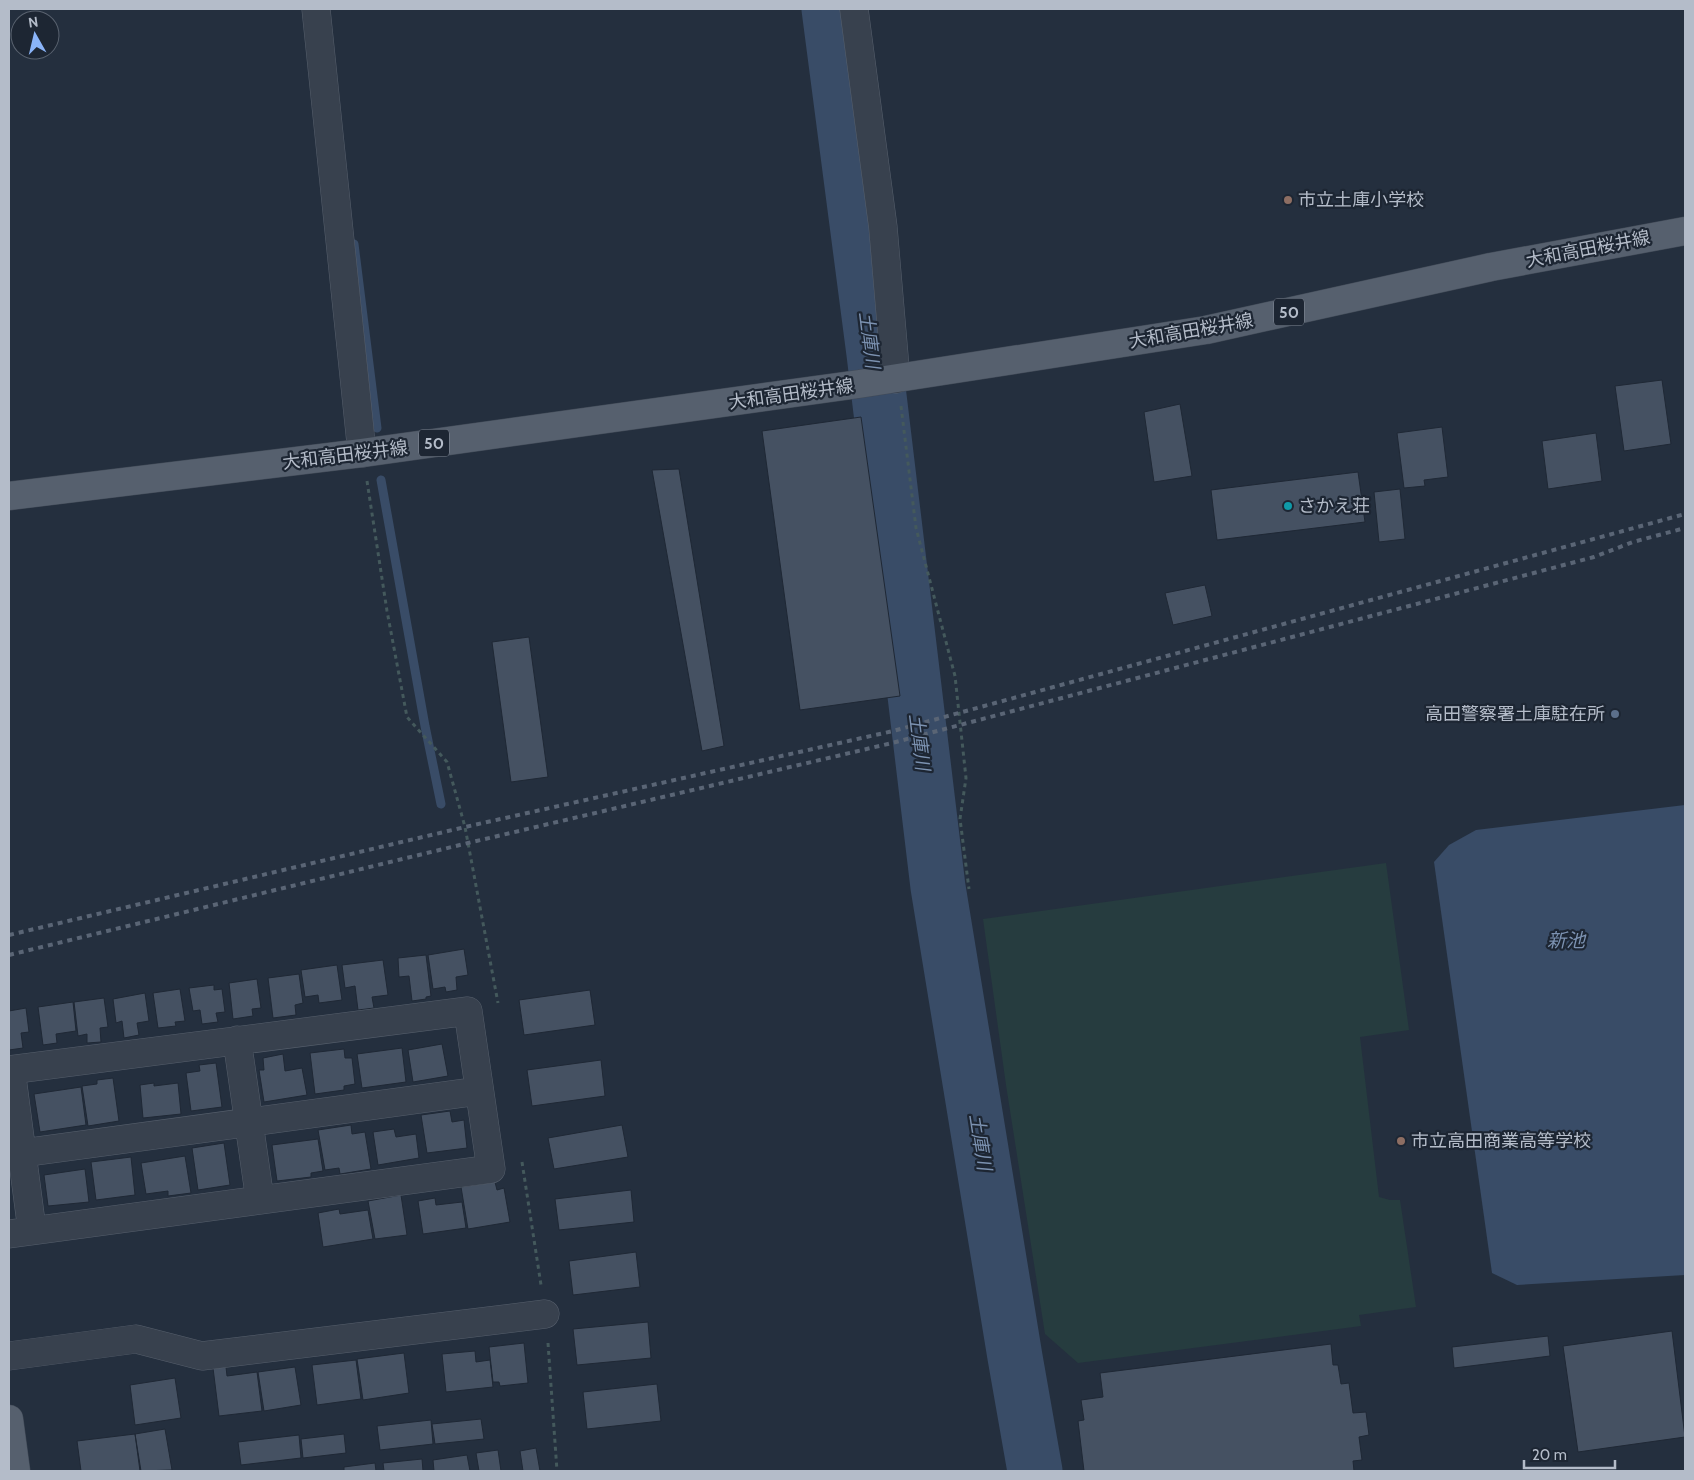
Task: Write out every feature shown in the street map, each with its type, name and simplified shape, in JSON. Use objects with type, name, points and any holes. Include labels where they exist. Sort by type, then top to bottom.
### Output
[{"type":"main road","name":"大和高田桜井線","points":[[9,496],[362,453],[894,379],[1206,330],[1491,267],[1685,231]]},
{"type":"main road","points":[[9,1419],[16,1471]]},
{"type":"street","points":[[316,9],[362,453]]},
{"type":"street","points":[[854,9],[883,227],[894,379]]},
{"type":"street","points":[[468,1011],[491,1169],[20,1232],[22,1152],[10,1070],[468,1011]]},
{"type":"street","points":[[237,1040],[260,1200]]},
{"type":"street","points":[[22,1152],[479,1091]]},
{"type":"street","points":[[9,1356],[136,1338],[202,1356],[546,1314]]},
{"type":"path","points":[[894,379],[905,436],[916,528],[955,676],[966,778],[960,819],[969,889]]},
{"type":"path","points":[[362,453],[387,611],[407,717],[447,762],[465,827],[498,1004]]},
{"type":"path","points":[[522,1159],[546,1314],[556,1471]]},
{"type":"green space","points":[[1386,863],[1409,1030],[1360,1037],[1379,1197],[1400,1200],[1416,1307],[1359,1315],[1361,1326],[1078,1363],[1045,1334],[1006,1085],[983,919]]},
{"type":"water","name":"新池","points":[[1685,805],[1685,1275],[1517,1285],[1492,1273],[1434,862],[1449,845],[1476,830]]},
{"type":"building","points":[[1662,380],[1671,444],[1624,451],[1615,386]]},
{"type":"building","points":[[1180,404],[1192,476],[1154,482],[1144,412]]},
{"type":"building","points":[[861,417],[900,696],[800,710],[762,431]]},
{"type":"building","points":[[1442,427],[1448,477],[1424,480],[1425,486],[1404,488],[1397,433]]},
{"type":"building","points":[[1596,433],[1602,481],[1548,489],[1542,441]]},
{"type":"building","points":[[679,469],[724,746],[702,751],[652,470]]},
{"type":"building","name":"さかえ荘","points":[[1358,472],[1365,522],[1217,540],[1211,490]]},
{"type":"building","points":[[1400,489],[1405,539],[1379,542],[1374,492]]},
{"type":"building","points":[[1205,585],[1212,616],[1173,625],[1165,593]]},
{"type":"building","points":[[529,637],[548,777],[511,782],[492,642]]},
{"type":"building","points":[[464,949],[468,975],[456,977],[457,990],[446,992],[445,987],[433,989],[428,955]]},
{"type":"building","points":[[426,955],[431,996],[426,997],[426,999],[412,1001],[409,976],[399,977],[398,958]]},
{"type":"building","points":[[383,960],[388,995],[372,997],[374,1008],[358,1010],[355,986],[345,988],[342,965]]},
{"type":"building","points":[[337,965],[342,1000],[319,1003],[318,995],[305,997],[301,970]]},
{"type":"building","points":[[299,974],[303,1003],[295,1005],[296,1015],[273,1018],[268,978]]},
{"type":"building","points":[[257,979],[261,1008],[252,1009],[253,1016],[233,1019],[229,983]]},
{"type":"building","points":[[214,985],[214,990],[222,989],[225,1012],[216,1013],[218,1022],[202,1024],[200,1010],[193,1011],[189,988]]},
{"type":"building","points":[[180,989],[185,1021],[175,1022],[176,1026],[158,1028],[153,993]]},
{"type":"building","points":[[590,990],[595,1025],[524,1035],[519,1000]]},
{"type":"building","points":[[145,993],[149,1021],[137,1023],[139,1035],[124,1038],[122,1021],[116,1023],[113,999]]},
{"type":"building","points":[[104,998],[108,1027],[100,1028],[101,1042],[87,1043],[87,1034],[78,1036],[74,1002]]},
{"type":"building","points":[[73,1002],[76,1031],[56,1034],[57,1043],[43,1045],[38,1007]]},
{"type":"building","points":[[26,1008],[29,1032],[21,1033],[23,1048],[9,1050],[9,1011]]},
{"type":"building","points":[[442,1044],[448,1076],[413,1082],[408,1050]]},
{"type":"building","points":[[402,1048],[406,1082],[362,1088],[357,1054]]},
{"type":"building","points":[[344,1049],[345,1058],[352,1058],[355,1084],[344,1086],[344,1090],[315,1094],[310,1053]]},
{"type":"building","points":[[283,1054],[285,1071],[302,1068],[307,1095],[264,1102],[259,1070],[264,1070],[263,1058]]},
{"type":"building","points":[[601,1060],[605,1096],[532,1106],[527,1070]]},
{"type":"building","points":[[216,1063],[222,1107],[191,1111],[186,1073],[200,1071],[199,1065]]},
{"type":"building","points":[[113,1078],[119,1121],[88,1126],[82,1086],[97,1084],[97,1080]]},
{"type":"building","points":[[154,1083],[154,1086],[178,1083],[181,1114],[143,1118],[140,1085]]},
{"type":"building","points":[[81,1087],[86,1125],[40,1132],[34,1094]]},
{"type":"building","points":[[450,1111],[452,1122],[464,1120],[467,1148],[427,1153],[421,1115]]},
{"type":"building","points":[[351,1125],[352,1134],[365,1132],[371,1169],[340,1174],[339,1168],[325,1170],[318,1130]]},
{"type":"building","points":[[622,1125],[628,1157],[554,1169],[548,1138]]},
{"type":"building","points":[[394,1129],[396,1137],[416,1134],[419,1158],[378,1165],[373,1132]]},
{"type":"building","points":[[318,1139],[323,1171],[311,1173],[311,1177],[277,1181],[272,1145]]},
{"type":"building","points":[[224,1143],[230,1185],[198,1190],[192,1148]]},
{"type":"building","points":[[185,1156],[191,1193],[168,1196],[168,1191],[146,1194],[141,1163]]},
{"type":"building","points":[[131,1157],[135,1195],[96,1200],[91,1162]]},
{"type":"building","points":[[85,1169],[89,1202],[48,1206],[44,1175]]},
{"type":"building","points":[[495,1182],[497,1190],[504,1188],[510,1222],[468,1229],[461,1187]]},
{"type":"building","points":[[631,1190],[634,1222],[559,1230],[555,1199]]},
{"type":"building","points":[[401,1195],[407,1235],[375,1239],[368,1201]]},
{"type":"building","points":[[435,1198],[436,1205],[462,1202],[466,1228],[423,1234],[418,1201]]},
{"type":"building","points":[[339,1209],[340,1214],[368,1210],[373,1239],[323,1247],[318,1213]]},
{"type":"building","points":[[636,1252],[640,1287],[573,1295],[569,1261]]},
{"type":"building","points":[[648,1322],[651,1358],[577,1365],[573,1329]]},
{"type":"building","points":[[1672,1331],[1685,1437],[1578,1452],[1563,1346]]},
{"type":"building","points":[[1548,1336],[1550,1356],[1454,1368],[1452,1347]]},
{"type":"building","points":[[524,1343],[528,1383],[500,1386],[499,1382],[493,1382],[489,1347]]},
{"type":"building","points":[[1331,1344],[1333,1365],[1338,1365],[1341,1384],[1349,1383],[1353,1413],[1366,1412],[1369,1435],[1359,1437],[1362,1460],[1353,1461],[1354,1471],[1084,1471],[1078,1421],[1084,1420],[1081,1400],[1103,1397],[1100,1373]]},
{"type":"building","points":[[475,1351],[476,1362],[490,1360],[493,1387],[446,1392],[442,1354]]},
{"type":"building","points":[[404,1353],[409,1393],[363,1400],[357,1359]]},
{"type":"building","points":[[356,1360],[361,1399],[317,1405],[312,1365]]},
{"type":"building","points":[[226,1367],[227,1376],[257,1372],[262,1411],[219,1416],[213,1368]]},
{"type":"building","points":[[295,1367],[301,1405],[264,1411],[258,1372]]},
{"type":"building","points":[[175,1378],[181,1418],[135,1425],[130,1385]]},
{"type":"building","points":[[657,1384],[661,1421],[587,1429],[583,1392]]},
{"type":"building","points":[[481,1419],[484,1439],[435,1444],[432,1424]]},
{"type":"building","points":[[431,1420],[433,1444],[380,1450],[377,1426]]},
{"type":"building","points":[[165,1429],[172,1470],[141,1471],[135,1434]]},
{"type":"building","points":[[135,1434],[140,1471],[81,1471],[77,1441]]},
{"type":"building","points":[[344,1434],[346,1453],[303,1458],[301,1439]]},
{"type":"building","points":[[299,1435],[301,1458],[241,1465],[238,1442]]},
{"type":"building","points":[[536,1448],[540,1471],[523,1471],[520,1451]]},
{"type":"building","points":[[498,1450],[501,1471],[479,1471],[476,1453]]},
{"type":"building","points":[[467,1455],[470,1471],[434,1471],[433,1460]]},
{"type":"building","points":[[422,1459],[423,1471],[384,1471],[383,1463]]},
{"type":"building","points":[[375,1463],[376,1471],[344,1471],[344,1467]]},
{"type":"waterway","name":"土庫川","points":[[829,9],[874,354],[938,887],[1035,1471]]},
{"type":"waterway","points":[[354,244],[377,428]]},
{"type":"waterway","points":[[381,480],[425,726],[441,804]]},
{"type":"railway","points":[[9,935],[465,827],[893,731],[1685,514]]},
{"type":"railway","points":[[9,955],[468,843],[892,743],[1594,557],[1633,542],[1685,528]]},
{"type":"place","name":"市立土庫小学校","points":[[1288,200]]},
{"type":"place","name":"さかえ荘","points":[[1288,506]]},
{"type":"place","name":"高田警察署土庫駐在所","points":[[1615,714]]},
{"type":"place","name":"市立高田商業高等学校","points":[[1401,1141]]}]
